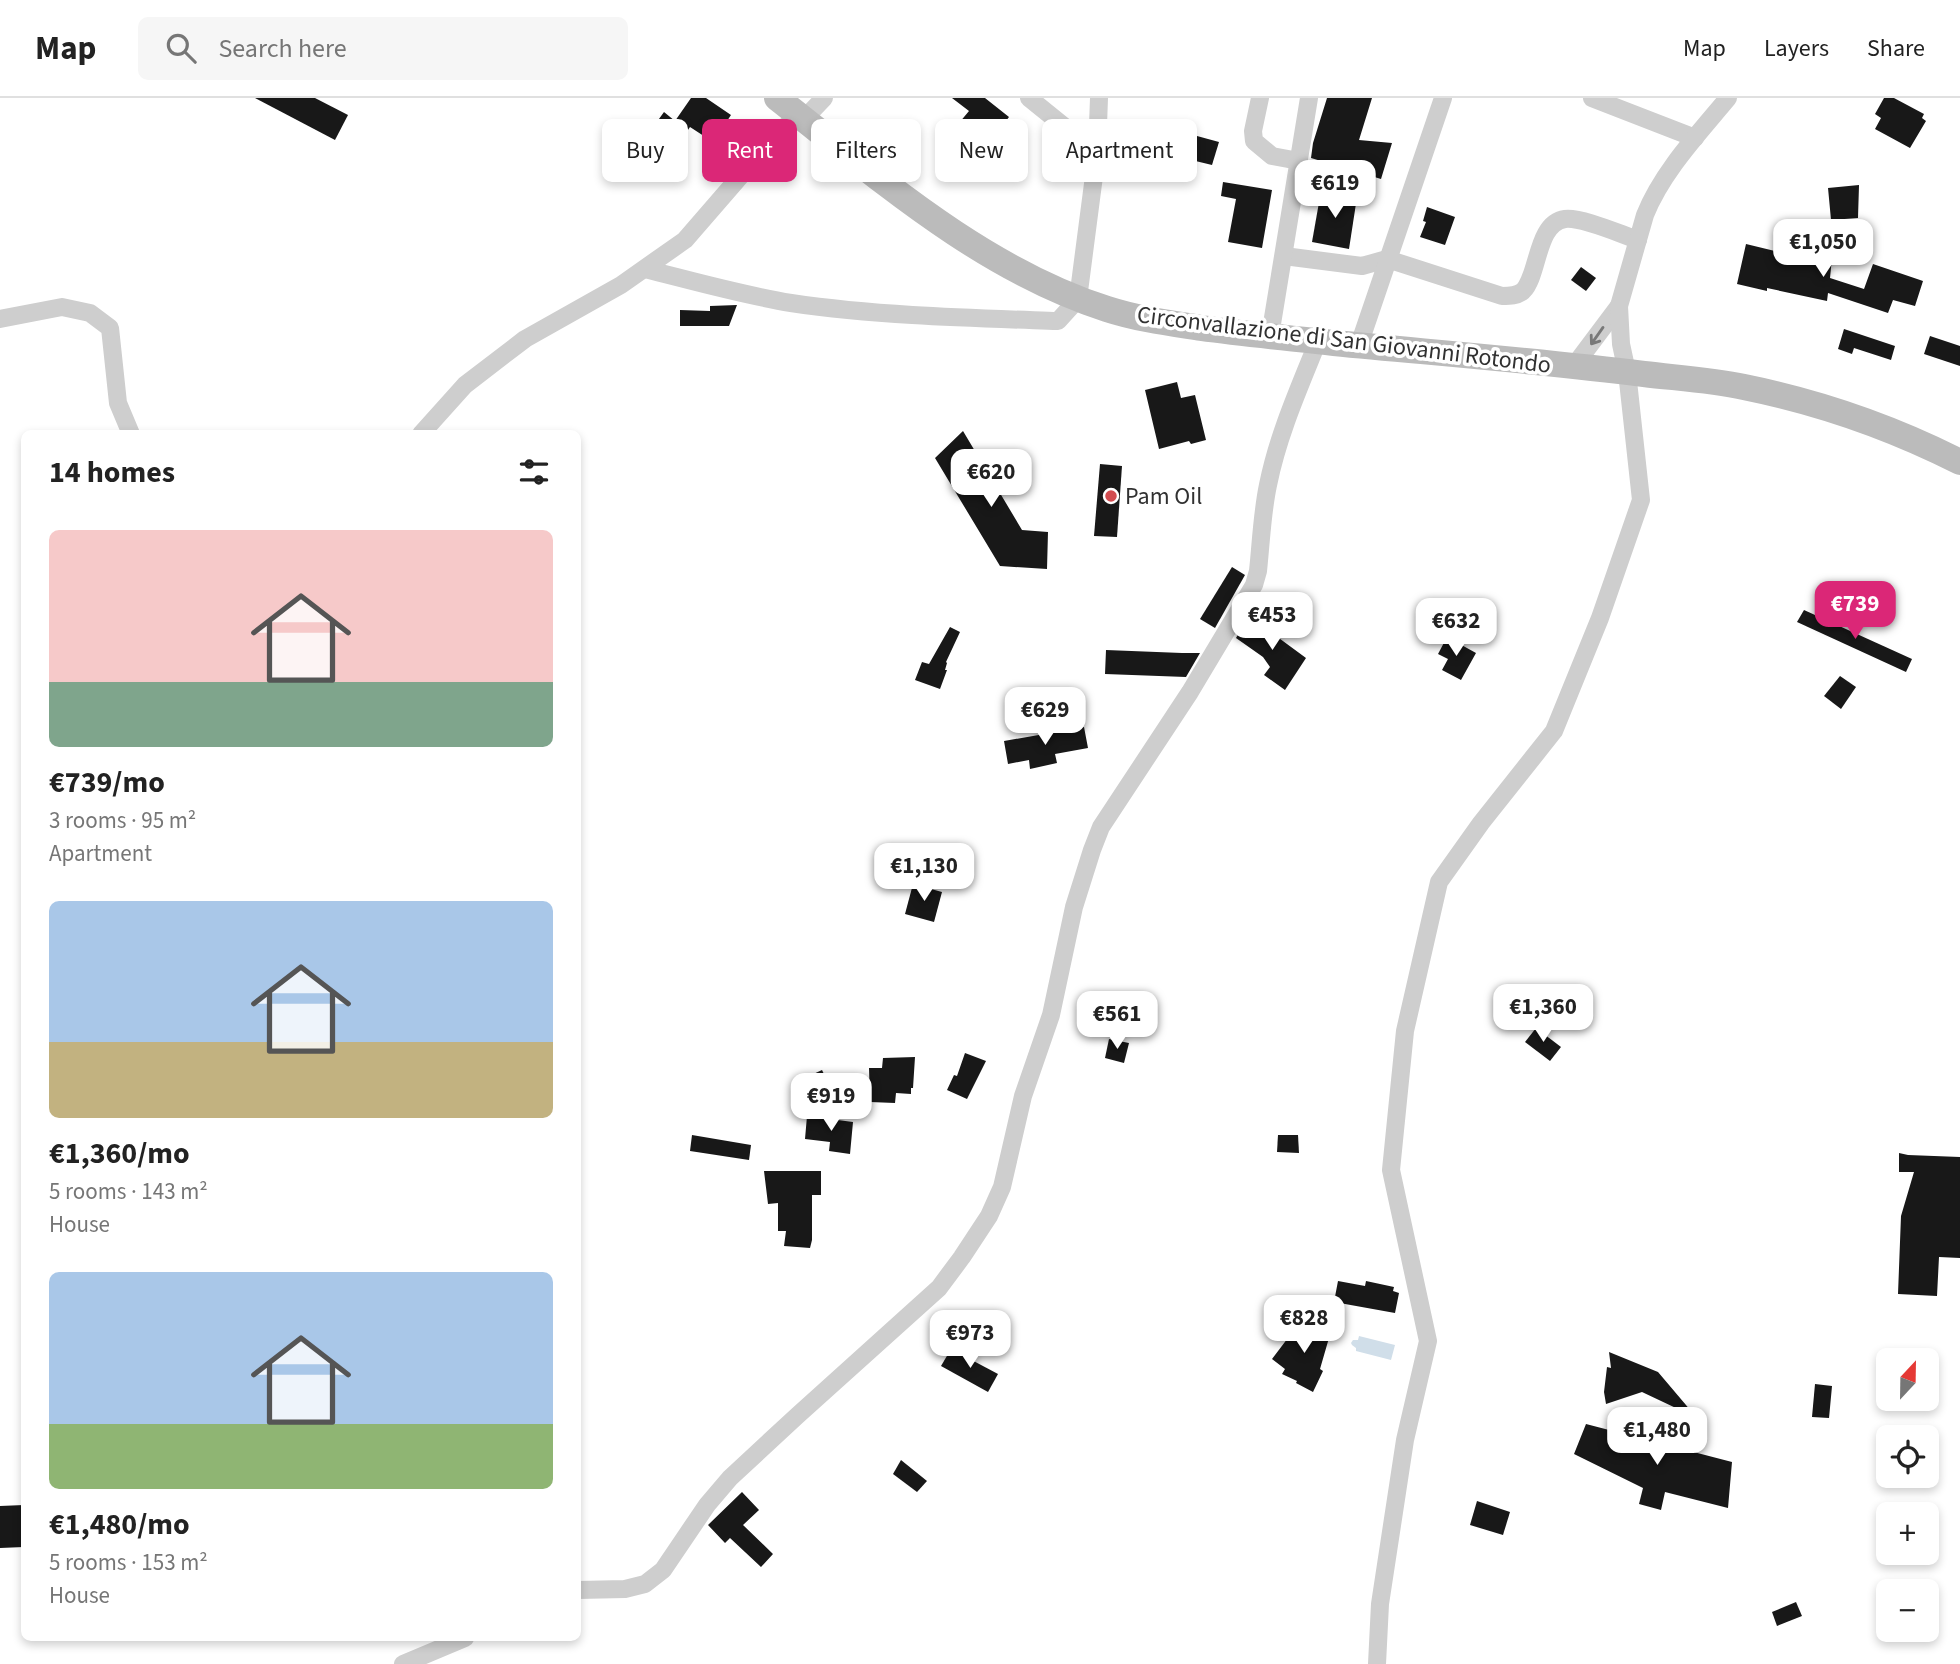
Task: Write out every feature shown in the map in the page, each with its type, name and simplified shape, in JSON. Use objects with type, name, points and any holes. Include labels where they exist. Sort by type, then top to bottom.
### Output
[{"type":"main road","name":"Circonvallazione di San Giovanni Rotondo","points":[[793,110],[905,197],[976,246],[1019,271],[1078,299],[1110,310],[1142,318],[1270,336],[1574,366],[1744,387],[1819,406],[1882,428],[1960,462]]},
{"type":"street","points":[[425,430],[465,385],[525,339],[621,285],[685,240],[793,110],[824,98]]},
{"type":"street","points":[[1029,98],[1055,119]]},
{"type":"street","points":[[1099,119],[1100,98]]},
{"type":"street","points":[[1260,98],[1253,131],[1254,141],[1272,156],[1299,161]]},
{"type":"street","points":[[1270,336],[1309,98]]},
{"type":"street","points":[[1359,345],[1443,98]]},
{"type":"street","points":[[1592,98],[1695,138]]},
{"type":"street","points":[[1377,1664],[1380,1604],[1405,1440],[1428,1340],[1391,1170],[1405,1031],[1439,881],[1554,731],[1600,618],[1641,500],[1627,372],[1621,344],[1619,306],[1650,200],[1728,98]]},
{"type":"street","points":[[645,269],[790,302],[876,312],[1058,321],[1078,299],[1093,182]]},
{"type":"street","points":[[1284,256],[1362,266],[1387,259],[1503,296],[1515,295],[1524,289],[1547,231],[1563,219],[1585,222],[1638,240]]},
{"type":"street","points":[[1574,366],[1619,306]]},
{"type":"street","points":[[0,319],[62,307],[90,313],[110,328],[118,403],[129,430]]},
{"type":"street","points":[[581,1590],[625,1589],[645,1584],[663,1570],[707,1505],[730,1478],[939,1288],[989,1216],[1002,1187],[1023,1096],[1051,1015],[1074,907],[1092,850],[1101,827],[1190,692],[1254,585],[1258,571],[1267,487],[1273,462],[1289,412],[1318,341]]},
{"type":"street","points":[[403,1664],[458,1641]]},
{"type":"shaded area","points":[[1359,1336],[1395,1345],[1391,1360],[1356,1351],[1351,1343],[1358,1340]]},
{"type":"building","points":[[255,98],[315,98],[348,115],[335,140]]},
{"type":"building","points":[[691,98],[706,98],[731,115],[728,119],[702,119],[702,135],[690,127],[688,130],[688,119],[676,119]]},
{"type":"building","points":[[952,98],[985,98],[1009,117],[962,119],[969,111]]},
{"type":"building","points":[[1327,98],[1372,98],[1359,140],[1392,143],[1381,179],[1311,158]]},
{"type":"building","points":[[1884,98],[1894,98],[1924,114],[1922,118],[1926,121],[1910,148],[1875,129],[1881,118],[1875,114]]},
{"type":"building","points":[[664,112],[673,119],[659,119]]},
{"type":"building","points":[[1197,136],[1219,142],[1212,165],[1197,161]]},
{"type":"building","points":[[1223,182],[1272,190],[1262,248],[1228,242],[1236,199],[1221,196]]},
{"type":"building","points":[[1859,185],[1858,218],[1831,220],[1828,188]]},
{"type":"building","points":[[1321,191],[1357,197],[1349,249],[1312,242]]},
{"type":"building","points":[[1427,207],[1455,217],[1445,245],[1420,237],[1426,222],[1423,221]]},
{"type":"building","points":[[1746,244],[1800,257],[1802,250],[1832,258],[1830,278],[1864,289],[1873,264],[1923,281],[1915,306],[1893,300],[1888,313],[1828,293],[1827,301],[1767,288],[1767,291],[1737,284]]},
{"type":"building","points":[[1581,267],[1596,278],[1586,291],[1571,280]]},
{"type":"building","points":[[737,305],[729,326],[680,326],[680,310],[710,311],[710,306]]},
{"type":"building","points":[[1844,329],[1895,346],[1891,360],[1854,348],[1852,354],[1838,349]]},
{"type":"building","points":[[1930,336],[1960,346],[1960,366],[1924,354]]},
{"type":"building","points":[[1177,382],[1181,398],[1195,395],[1206,440],[1191,444],[1189,441],[1159,449],[1145,390]]},
{"type":"building","points":[[963,431],[1022,530],[1048,532],[1047,569],[1000,566],[935,458]]},
{"type":"building","points":[[1100,464],[1122,466],[1117,537],[1094,536]]},
{"type":"building","points":[[1232,567],[1245,575],[1215,628],[1200,619]]},
{"type":"building","points":[[1804,610],[1912,659],[1906,672],[1797,622]]},
{"type":"building","points":[[1249,616],[1306,658],[1285,690],[1264,675],[1270,667],[1263,657],[1236,638]]},
{"type":"building","points":[[950,627],[960,632],[946,662],[947,670],[940,689],[915,680],[922,662],[929,664]]},
{"type":"building","points":[[1447,637],[1476,653],[1461,680],[1442,670],[1448,659],[1438,654]]},
{"type":"building","points":[[1106,650],[1200,653],[1186,677],[1105,674]]},
{"type":"building","points":[[1840,676],[1856,687],[1841,709],[1824,696]]},
{"type":"building","points":[[1084,727],[1088,748],[1055,754],[1057,763],[1030,769],[1029,760],[1008,764],[1004,741]]},
{"type":"building","points":[[913,884],[942,892],[934,922],[905,914]]},
{"type":"building","points":[[1536,1028],[1561,1047],[1550,1061],[1525,1042]]},
{"type":"building","points":[[1109,1039],[1129,1043],[1124,1063],[1105,1058]]},
{"type":"building","points":[[965,1053],[986,1061],[967,1099],[947,1090],[954,1075],[957,1076]]},
{"type":"building","points":[[915,1057],[911,1094],[896,1093],[895,1103],[870,1102],[869,1068],[882,1068],[883,1058]]},
{"type":"building","points":[[822,1070],[834,1095],[804,1109],[792,1084]]},
{"type":"building","points":[[807,1116],[853,1122],[850,1154],[829,1151],[830,1142],[805,1139]]},
{"type":"building","points":[[692,1135],[751,1145],[749,1160],[690,1151]]},
{"type":"building","points":[[1278,1135],[1298,1135],[1299,1153],[1277,1152]]},
{"type":"building","points":[[1899,1153],[1960,1157],[1960,1258],[1939,1257],[1937,1296],[1898,1294],[1901,1216],[1914,1172],[1899,1172]]},
{"type":"building","points":[[764,1171],[821,1171],[821,1195],[812,1195],[810,1248],[784,1246],[786,1231],[778,1231],[778,1203],[768,1204]]},
{"type":"building","points":[[1338,1281],[1365,1286],[1366,1281],[1394,1287],[1393,1291],[1399,1293],[1395,1313],[1334,1302]]},
{"type":"building","points":[[1300,1322],[1331,1331],[1320,1369],[1323,1371],[1313,1392],[1282,1374],[1285,1369],[1272,1359]]},
{"type":"building","points":[[951,1349],[998,1374],[988,1392],[941,1366]]},
{"type":"building","points":[[1609,1352],[1658,1372],[1697,1418],[1642,1392],[1606,1404],[1604,1392],[1607,1367],[1611,1368]]},
{"type":"building","points":[[1815,1384],[1832,1386],[1829,1418],[1812,1417]]},
{"type":"building","points":[[1586,1424],[1732,1462],[1728,1508],[1665,1492],[1661,1510],[1639,1504],[1643,1488],[1574,1454]]},
{"type":"building","points":[[901,1460],[927,1481],[917,1492],[893,1474]]},
{"type":"building","points":[[742,1492],[759,1510],[743,1525],[773,1554],[761,1567],[730,1538],[725,1543],[708,1525]]},
{"type":"building","points":[[1477,1501],[1510,1512],[1503,1535],[1470,1525]]},
{"type":"building","points":[[21,1505],[21,1547],[0,1548],[0,1506]]},
{"type":"building","points":[[1796,1602],[1802,1616],[1777,1626],[1772,1612]]},
{"type":"place","name":"Pam Oil","points":[[1111,496]]}]
